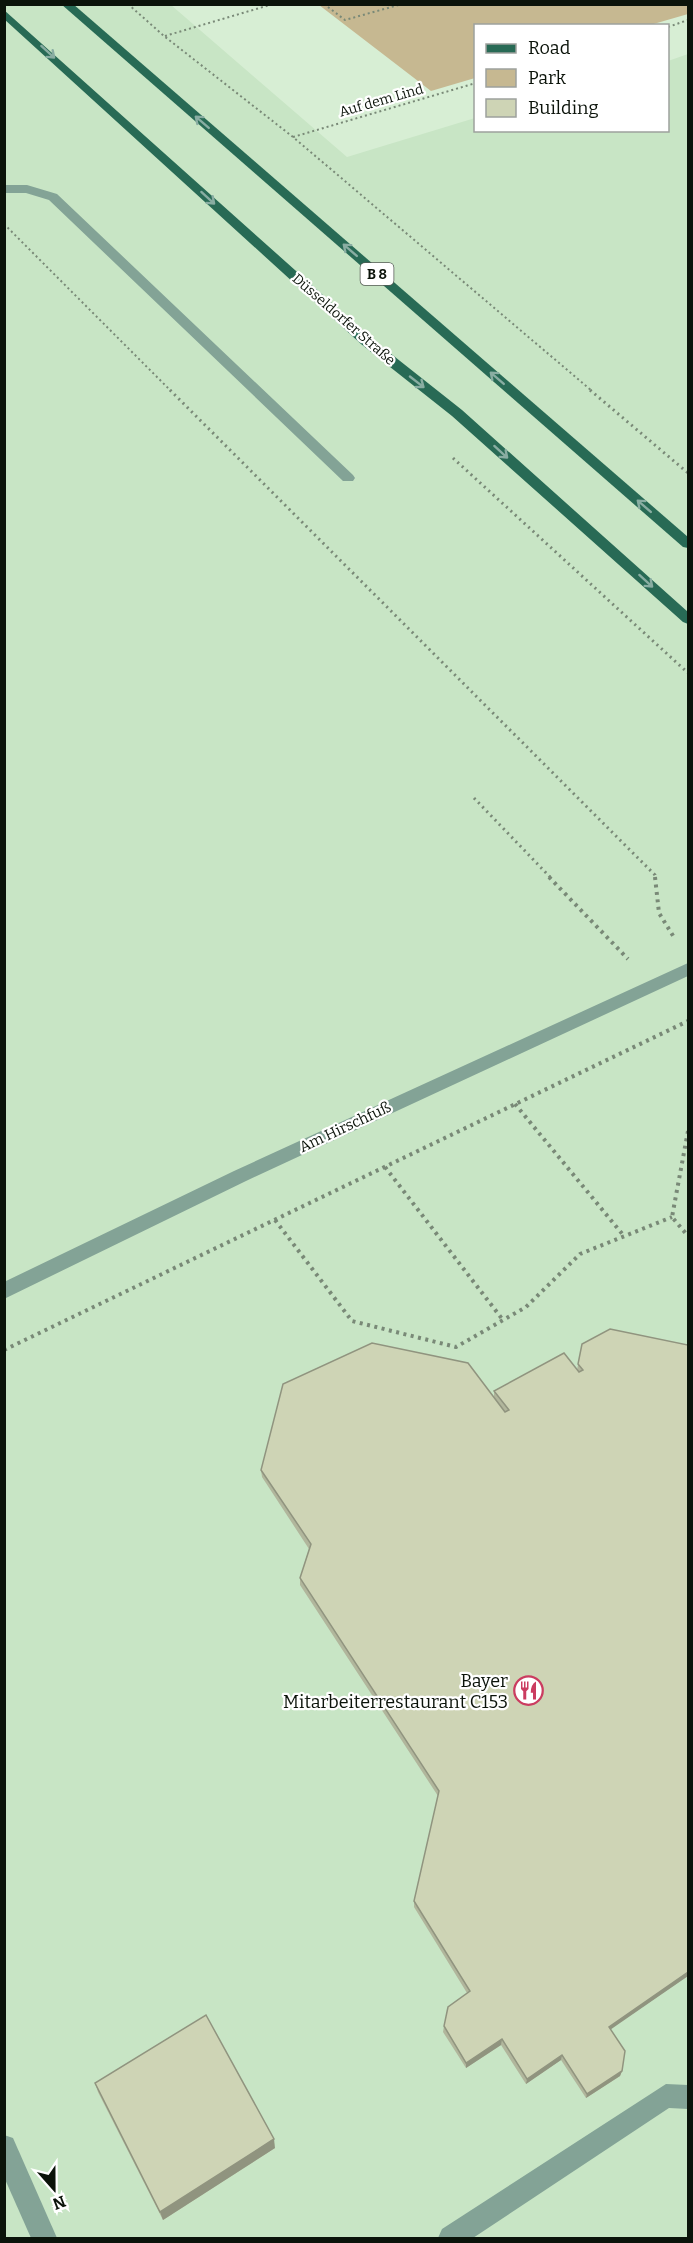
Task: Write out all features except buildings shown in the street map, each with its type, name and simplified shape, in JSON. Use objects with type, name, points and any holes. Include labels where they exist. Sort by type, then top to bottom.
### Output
[{"type":"main road","name":"B 8","points":[[66,4],[688,544]]},
{"type":"main road","name":"Düsseldorfer Straße","points":[[4,13],[366,341],[457,413],[688,619]]},
{"type":"lane","points":[[4,189],[27,189],[52,197],[348,478]]},
{"type":"lane","name":"Am Hirschfuß","points":[[4,1291],[240,1176],[688,969]]},
{"type":"lane","points":[[451,2238],[666,2096],[688,2097]]},
{"type":"lane","points":[[4,2147],[45,2238]]},
{"type":"path","points":[[128,4],[164,36],[293,137],[688,473]]},
{"type":"path","points":[[164,36],[273,4]]},
{"type":"path","points":[[324,4],[345,20],[402,4]]},
{"type":"path","points":[[669,27],[688,20]]},
{"type":"path","name":"Auf dem Lind","points":[[293,137],[474,84]]},
{"type":"path","points":[[4,224],[655,875],[659,913],[681,947]]},
{"type":"path","points":[[474,798],[654,985]]},
{"type":"path","points":[[4,1350],[688,1021]]},
{"type":"path","points":[[515,1104],[624,1236]]},
{"type":"path","points":[[672,1217],[688,1131]]},
{"type":"path","points":[[385,1167],[503,1320]]},
{"type":"path","points":[[275,1220],[352,1321],[456,1347],[526,1307],[580,1254],[672,1217]]},
{"type":"path","points":[[672,1217],[688,1236]]},
{"type":"shaded area","points":[[5,5],[171,5],[347,157],[474,118],[474,132],[669,132],[669,61],[688,54],[688,2238],[5,2238]]},
{"type":"green space","points":[[688,4],[688,14],[653,24],[474,24],[474,78],[431,91],[319,5]]},
{"type":"place","name":"Bayer Mitarbeiterrestaurant C153","points":[[529,1691]]}]
